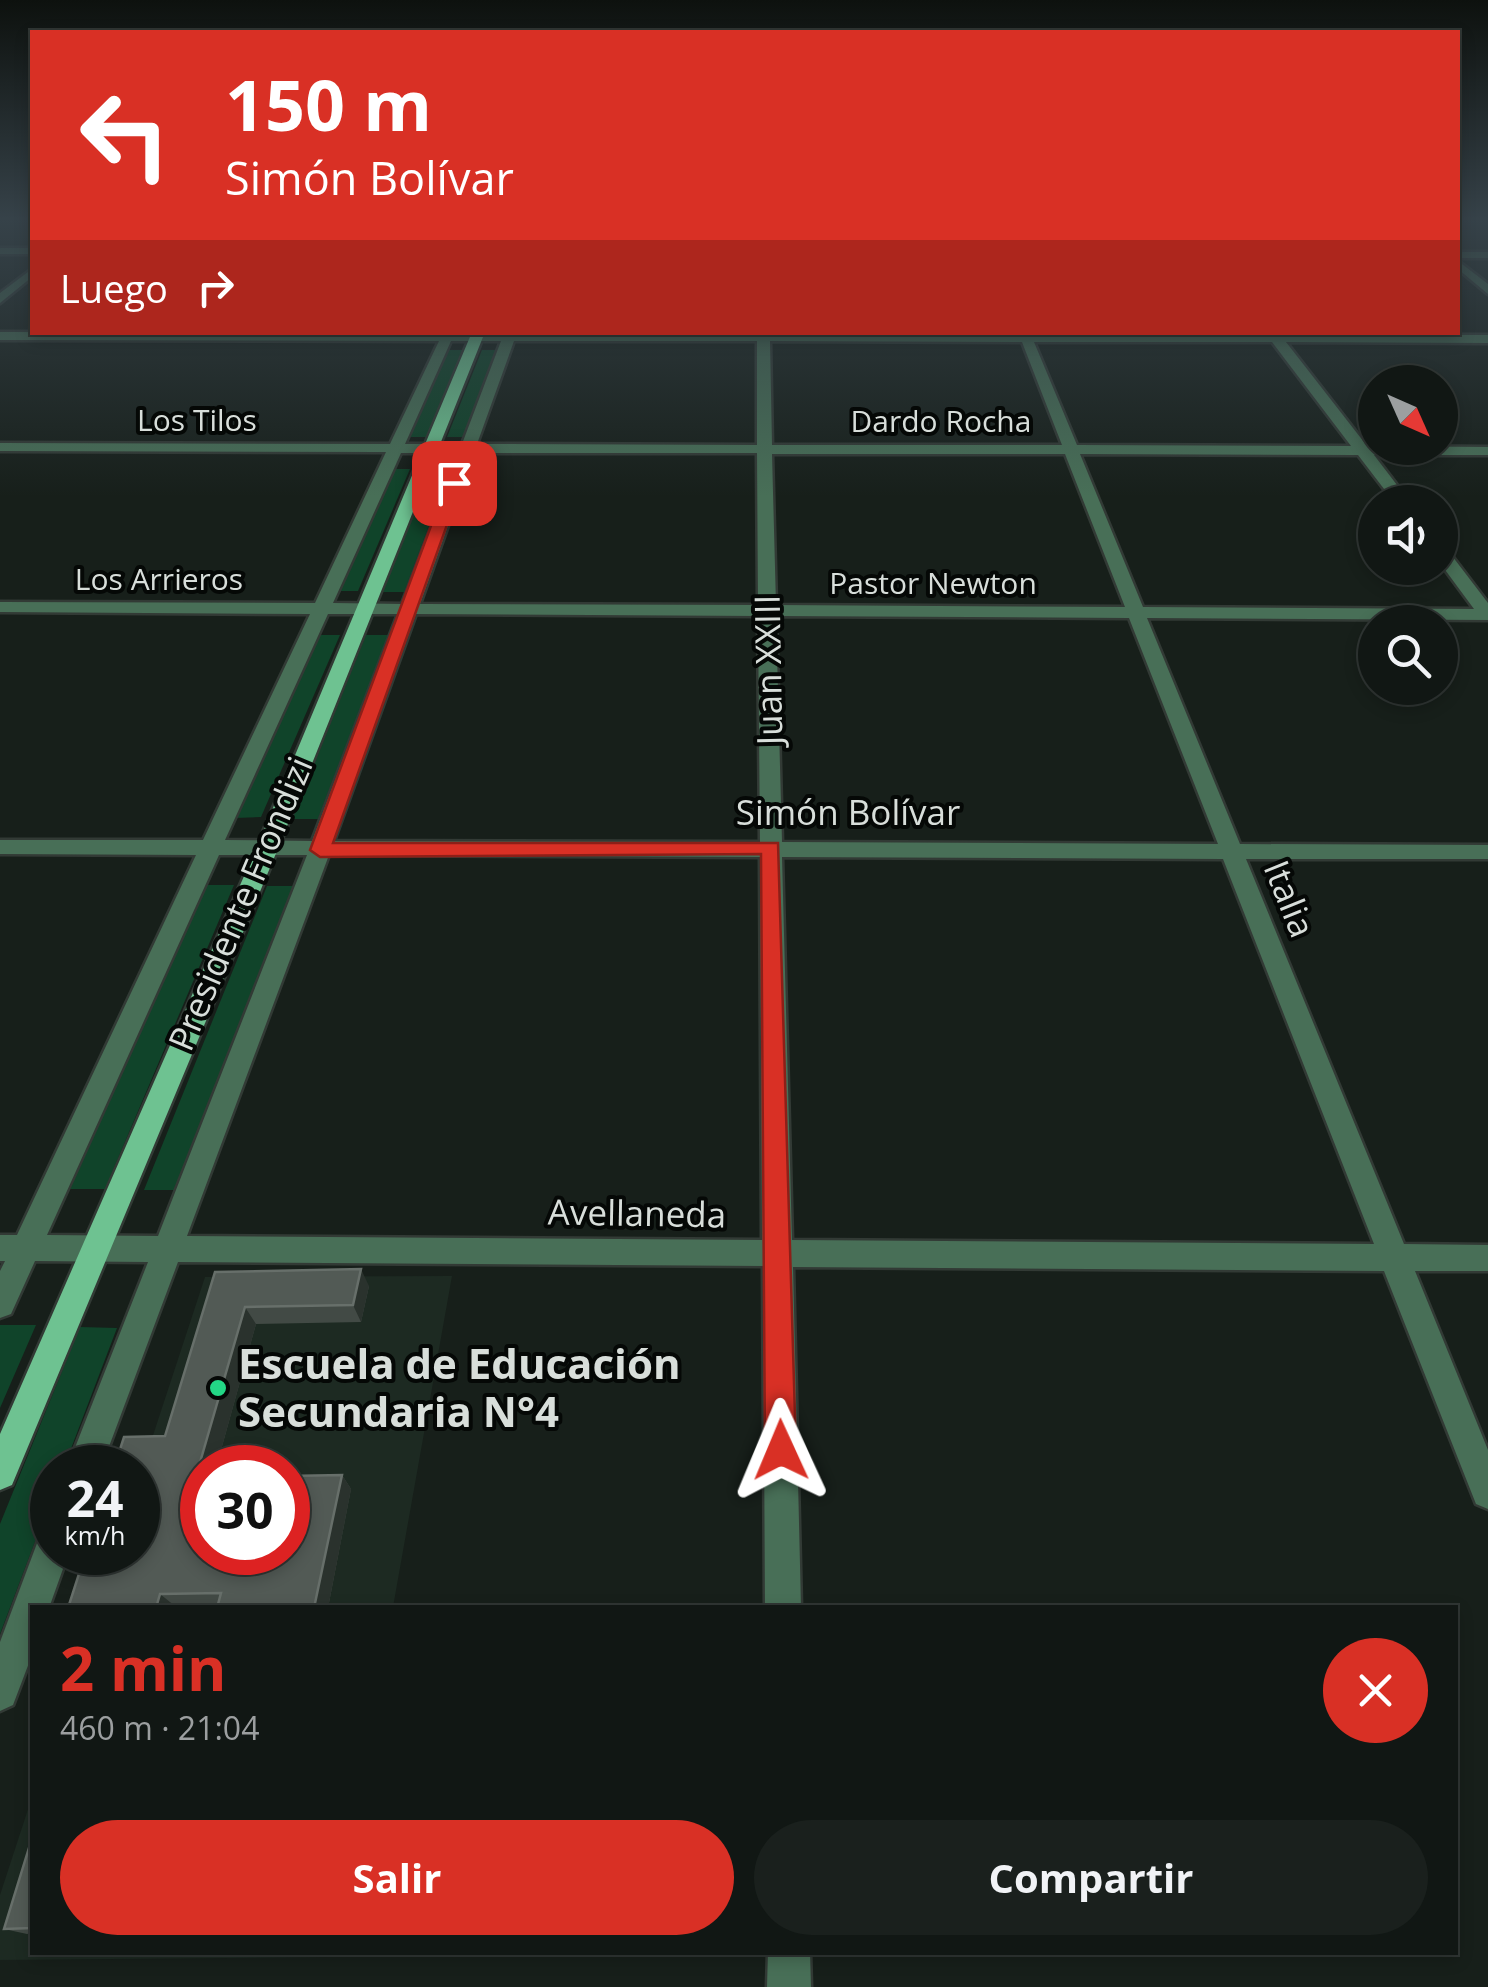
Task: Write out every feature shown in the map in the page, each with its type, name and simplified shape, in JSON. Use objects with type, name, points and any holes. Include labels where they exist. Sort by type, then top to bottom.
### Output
[{"type":"main road","name":"Presidente Frondizi","points":[[0,1474],[266,851],[362,609],[478,336]]},
{"type":"street","points":[[0,336],[93,335]]},
{"type":"street","points":[[448,335],[1488,339]]},
{"type":"street","name":"Presidente Frondizi","points":[[0,1304],[13,1248],[208,850],[448,335]]},
{"type":"street","name":"Presidente Frondizi","points":[[93,1445],[320,850],[510,335]]},
{"type":"street","name":"Juan XXIII","points":[[763,335],[783,1605]]},
{"type":"street","name":"Italia","points":[[1025,335],[1488,1492]]},
{"type":"street","points":[[1273,336],[1358,446]]},
{"type":"street","name":"Los Tilos","points":[[0,448],[394,450]]},
{"type":"street","name":"Dardo Rocha","points":[[394,450],[1358,451]]},
{"type":"street","name":"Dardo Rocha","points":[[1458,451],[1488,451]]},
{"type":"street","points":[[1373,465],[1389,485]]},
{"type":"street","points":[[1458,575],[1488,614]]},
{"type":"street","name":"Los Arrieros","points":[[0,607],[319,608]]},
{"type":"street","name":"Pastor Newton","points":[[319,608],[1488,614]]},
{"type":"street","name":"Simón Bolívar","points":[[0,847],[266,851],[771,848],[1488,852]]},
{"type":"street","name":"Avellaneda","points":[[13,1248],[1488,1258]]},
{"type":"street","points":[[32,1605],[43,1575]]},
{"type":"street","points":[[0,1692],[30,1611]]},
{"type":"street","points":[[789,1955],[789,1987]]},
{"type":"shaded area","points":[[452,1276],[393,1605],[97,1605],[120,1575],[160,1575],[160,1445],[150,1445],[205,1277]]},
{"type":"shaded area","points":[[30,1803],[30,1955],[330,1955],[0,1960],[0,1895]]},
{"type":"green space","points":[[448,350],[464,350],[427,437],[409,437]]},
{"type":"green space","points":[[482,350],[497,350],[465,437],[447,437]]},
{"type":"green space","points":[[392,469],[410,469],[358,591],[337,591]]},
{"type":"green space","points":[[432,469],[450,469],[404,592],[383,592]]},
{"type":"green space","points":[[317,635],[340,635],[261,817],[235,818]]},
{"type":"green space","points":[[366,635],[388,635],[318,819],[292,819]]},
{"type":"green space","points":[[206,885],[234,885],[105,1189],[70,1189]]},
{"type":"green space","points":[[267,886],[294,886],[180,1190],[144,1190]]},
{"type":"green space","points":[[0,1325],[36,1325],[0,1408]]},
{"type":"green space","points":[[80,1327],[117,1328],[72,1445],[32,1445]]},
{"type":"green space","points":[[30,1450],[30,1555],[0,1634],[0,1524]]},
{"type":"building","points":[[361,1269],[353,1305],[245,1307],[205,1445],[180,1445],[180,1575],[310,1575],[310,1476],[342,1475],[315,1605],[218,1605],[221,1593],[160,1594],[157,1605],[69,1605],[79,1575],[160,1575],[160,1445],[121,1445],[124,1437],[165,1436],[215,1272]]},
{"type":"building","points":[[30,1844],[30,1928],[4,1929]]},
{"type":"place","name":"Escuela de Educación Secundaria N°4","points":[[218,1388]]},
{"type":"route","points":[[454,483],[320,850],[771,848],[781,1450]]}]
